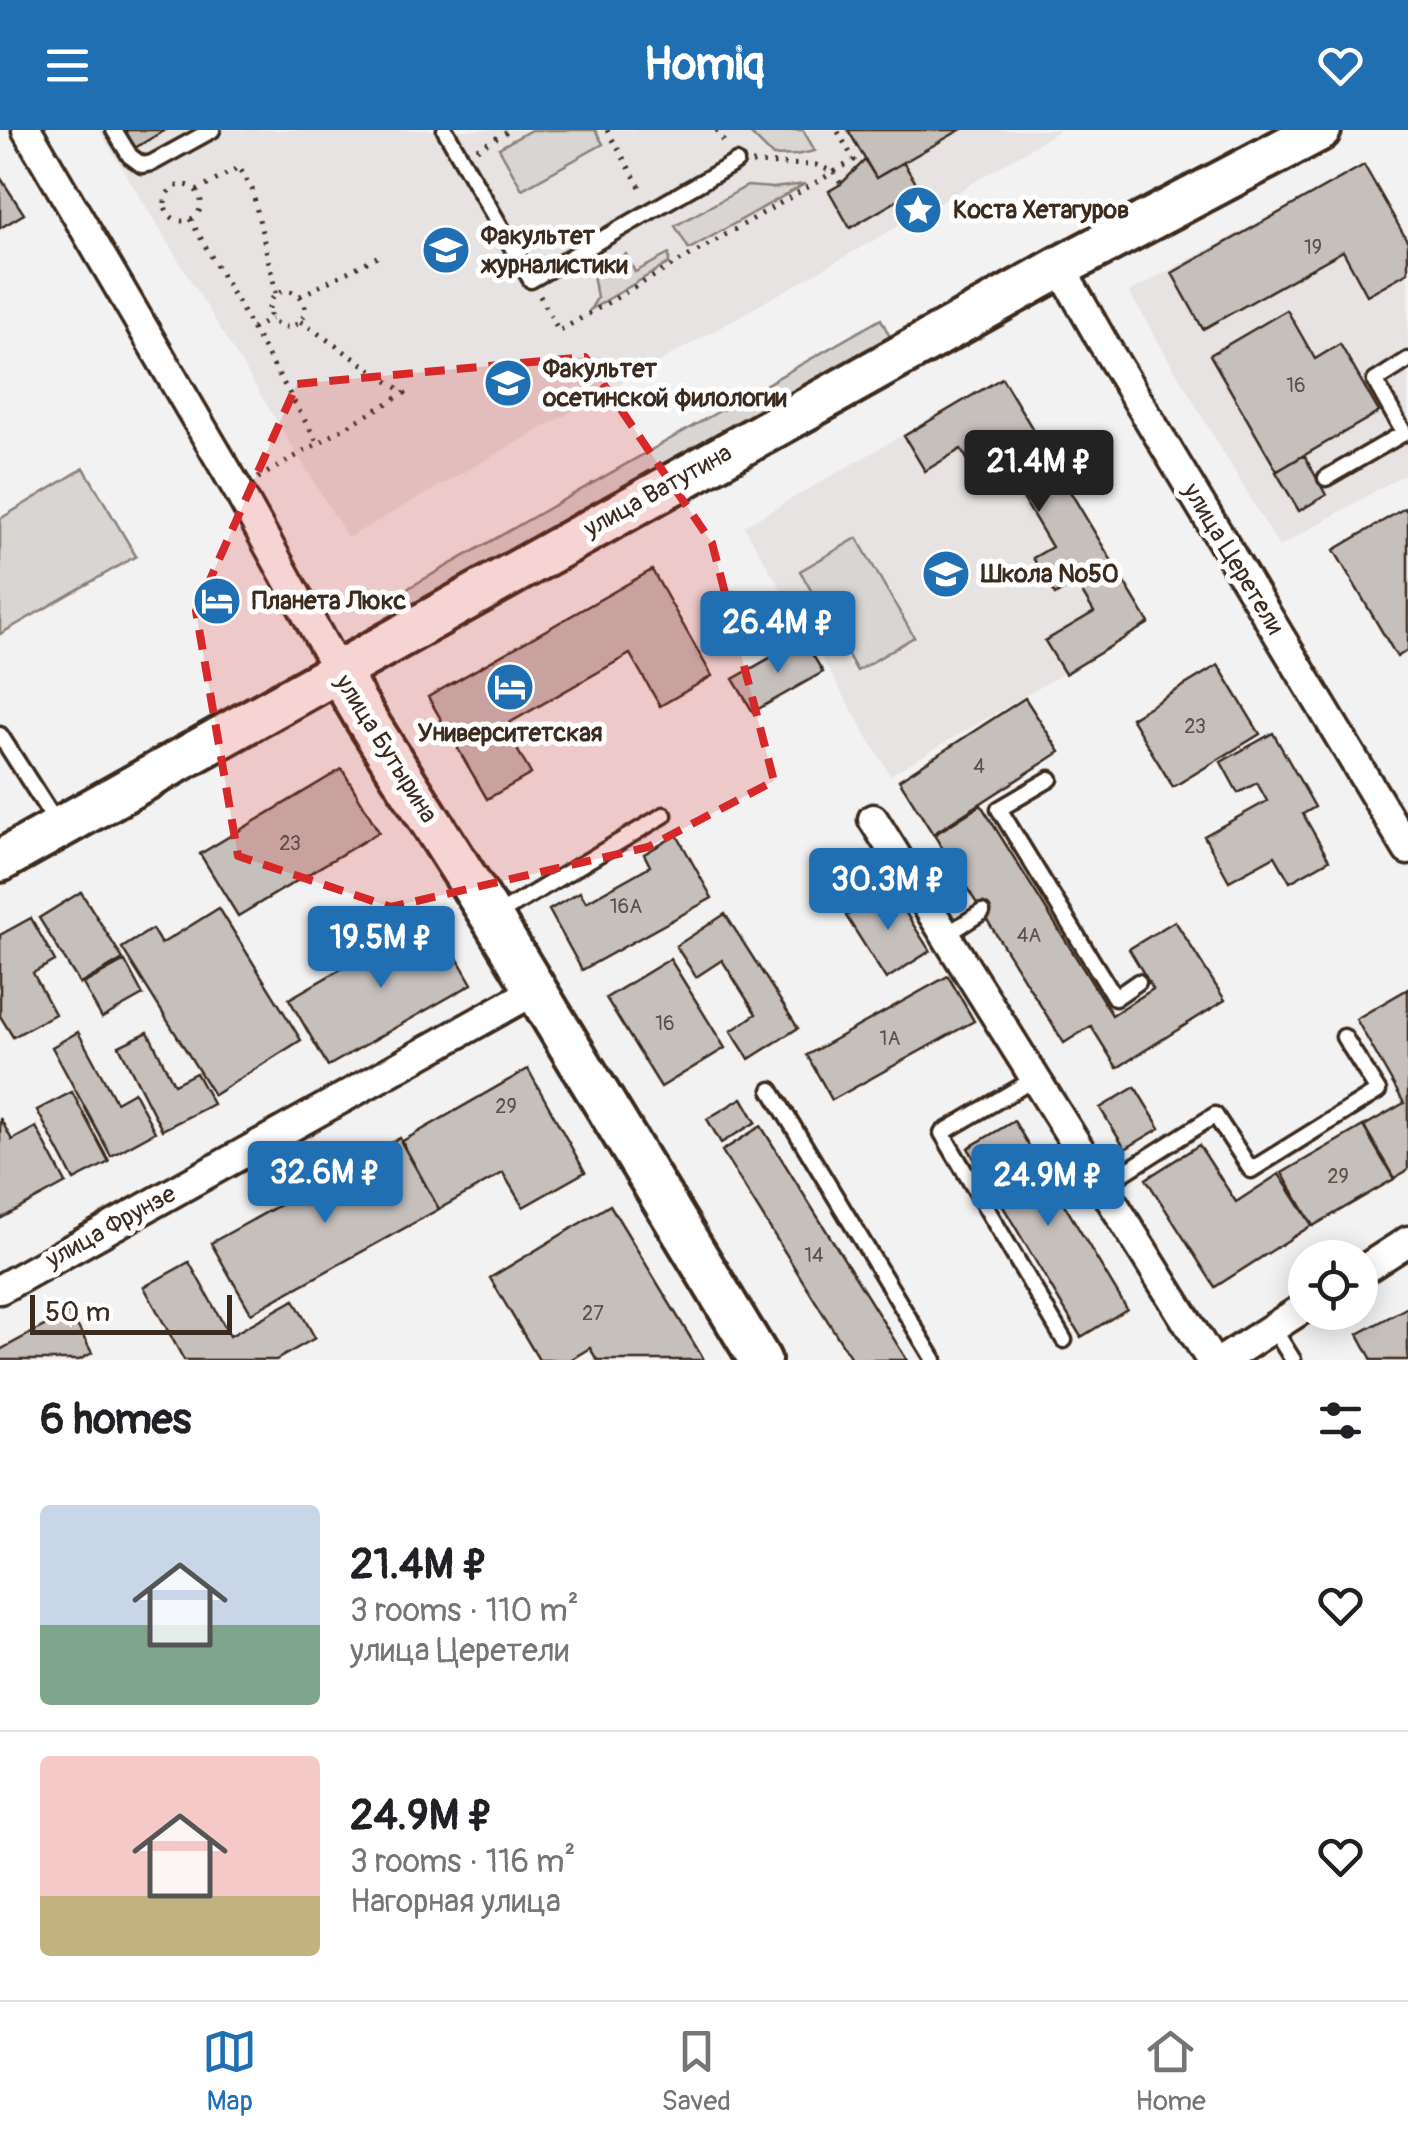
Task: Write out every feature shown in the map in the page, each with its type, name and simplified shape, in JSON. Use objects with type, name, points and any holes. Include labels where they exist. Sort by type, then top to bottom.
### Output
[{"type":"main road","name":"улица Ватутина","points":[[0,861],[1060,266],[1320,130]]},
{"type":"main road","name":"улица Бутырина","points":[[338,670],[760,1360]]},
{"type":"street","name":"улица Бутырина","points":[[27,130],[238,490],[338,670]]},
{"type":"street","name":"улица Церетели","points":[[1060,266],[1408,850]]},
{"type":"street","points":[[874,819],[1212,1360]]},
{"type":"street","name":"улица Фрунзе","points":[[0,1289],[536,990]]},
{"type":"street","points":[[1378,1260],[1408,1240]]},
{"type":"street","points":[[1223,1360],[1288,1319]]},
{"type":"lane","points":[[114,130],[130,156],[142,164],[152,163],[212,130]]},
{"type":"lane","points":[[444,130],[531,280],[736,162]]},
{"type":"lane","points":[[1326,478],[1404,433],[1375,380],[1408,360]]},
{"type":"lane","points":[[0,735],[60,829]]},
{"type":"lane","points":[[1050,779],[999,809],[1034,879],[1115,998],[1138,982]]},
{"type":"lane","points":[[492,918],[664,815]]},
{"type":"lane","points":[[946,935],[982,912]]},
{"type":"lane","points":[[1103,1186],[1215,1115],[1252,1170],[1378,1092],[1344,1037]]},
{"type":"lane","points":[[1036,1078],[942,1133],[1064,1340]]},
{"type":"lane","points":[[771,1090],[934,1360]]},
{"type":"lane","points":[[1274,1328],[1293,1360]]},
{"type":"path","points":[[461,158],[511,130]]},
{"type":"path","points":[[607,130],[653,210]]},
{"type":"path","points":[[531,280],[559,331],[854,160],[837,130]]},
{"type":"path","points":[[736,162],[816,166],[834,172],[841,184]]},
{"type":"path","points":[[197,192],[239,167],[252,189],[276,294]]},
{"type":"path","points":[[177,185],[191,186],[197,192],[201,206],[190,219],[180,221],[169,215],[164,206],[166,196],[177,185]]},
{"type":"path","points":[[190,219],[317,442]]},
{"type":"path","points":[[300,296],[305,310],[300,322],[284,327],[271,319],[268,310],[276,294],[285,290],[300,296],[377,258]]},
{"type":"path","points":[[252,329],[271,319]]},
{"type":"path","points":[[238,490],[405,394],[300,322]]},
{"type":"highlighted area","points":[[585,357],[712,543],[774,781],[648,847],[391,907],[238,856],[196,611],[297,384]]},
{"type":"shaded area","points":[[99,130],[1060,130],[945,200],[348,538]]},
{"type":"shaded area","points":[[531,130],[595,130],[603,144],[522,189],[499,148]]},
{"type":"shaded area","points":[[747,130],[803,130],[815,151],[773,156]]},
{"type":"shaded area","points":[[1364,165],[1408,240],[1408,472],[1279,547],[1129,292]]},
{"type":"shaded area","points":[[805,184],[689,249],[675,226],[747,186]]},
{"type":"shaded area","points":[[626,254],[635,272],[669,254],[669,263],[590,310],[597,298],[593,274]]},
{"type":"shaded area","points":[[881,319],[891,339],[399,618],[395,598],[405,590]]},
{"type":"shaded area","name":"Школа №50","points":[[1002,378],[1149,623],[890,775],[744,526]]},
{"type":"shaded area","points":[[84,468],[136,556],[0,634],[0,519]]},
{"type":"shaded area","points":[[857,538],[914,637],[857,671],[800,571]]},
{"type":"building","points":[[122,130],[165,130],[133,149]]},
{"type":"building","points":[[848,130],[960,130],[876,178]]},
{"type":"building","points":[[865,160],[876,178],[903,162],[919,188],[850,228],[829,191]]},
{"type":"building","points":[[1364,165],[1408,242],[1408,272],[1367,295],[1343,251],[1203,329],[1172,273]]},
{"type":"building","points":[[0,177],[24,214],[0,228]]},
{"type":"building","points":[[1287,310],[1315,359],[1340,344],[1379,412],[1277,471],[1210,355]]},
{"type":"building","points":[[1002,378],[1149,623],[1065,674],[1045,641],[1094,612],[1076,582],[1055,595],[1033,558],[1052,547],[1001,461],[977,475],[961,449],[925,471],[904,436]]},
{"type":"building","points":[[1304,455],[1326,495],[1299,511],[1276,472]]},
{"type":"building","points":[[1405,508],[1408,650],[1397,657],[1334,550]]},
{"type":"building","name":"Университетская","points":[[652,570],[712,676],[660,706],[630,654],[504,726],[531,774],[487,799],[428,697]]},
{"type":"building","points":[[803,639],[823,672],[753,712],[733,679]]},
{"type":"building","points":[[1218,665],[1260,734],[1173,787],[1131,718]]},
{"type":"building","points":[[1025,698],[1060,752],[933,834],[899,780]]},
{"type":"building","points":[[1273,733],[1315,807],[1303,814],[1329,860],[1290,882],[1275,856],[1229,881],[1204,836],[1267,801],[1257,783],[1238,793],[1221,762]]},
{"type":"building","points":[[342,769],[379,832],[238,916],[200,854]]},
{"type":"building","points":[[981,805],[1112,1015],[1153,989],[1129,949],[1175,921],[1225,1000],[1117,1068],[1091,1026],[1064,1043],[934,835]]},
{"type":"building","points":[[677,835],[712,898],[582,970],[549,910],[580,892],[586,902],[650,866],[644,854]]},
{"type":"building","points":[[890,888],[930,951],[886,979],[846,916]]},
{"type":"building","points":[[81,892],[123,959],[80,984],[39,918]]},
{"type":"building","points":[[219,908],[301,1040],[214,1095],[122,948],[152,929],[161,944]]},
{"type":"building","points":[[725,914],[798,1028],[749,1059],[731,1031],[756,1014],[722,960],[696,977],[676,946]]},
{"type":"building","points":[[433,916],[472,984],[328,1066],[289,999]]},
{"type":"building","points":[[31,918],[55,961],[33,973],[55,1014],[13,1037],[0,1016],[0,935]]},
{"type":"building","points":[[670,959],[725,1048],[661,1087],[606,998]]},
{"type":"building","points":[[125,961],[143,995],[102,1018],[83,984]]},
{"type":"building","points":[[948,976],[974,1021],[832,1100],[807,1055]]},
{"type":"building","points":[[1408,989],[1408,1170],[1394,1178],[1364,1126],[1404,1103],[1356,1019]]},
{"type":"building","points":[[78,1032],[116,1102],[134,1092],[155,1132],[111,1156],[52,1047]]},
{"type":"building","points":[[148,1032],[174,1084],[196,1073],[213,1104],[162,1130],[119,1046]]},
{"type":"building","points":[[528,1069],[585,1172],[523,1207],[503,1173],[439,1209],[401,1142]]},
{"type":"building","points":[[1135,1087],[1160,1128],[1125,1149],[1100,1108]]},
{"type":"building","points":[[72,1092],[109,1162],[74,1180],[37,1110]]},
{"type":"building","points":[[742,1098],[756,1122],[721,1143],[707,1119]]},
{"type":"building","points":[[0,1118],[12,1140],[36,1127],[66,1183],[0,1219]]},
{"type":"building","points":[[1014,1121],[1127,1309],[1081,1337],[968,1148]]},
{"type":"building","points":[[761,1126],[907,1360],[852,1360],[722,1151]]},
{"type":"building","points":[[1363,1126],[1394,1179],[1313,1226],[1282,1173]]},
{"type":"building","points":[[400,1138],[439,1209],[251,1313],[211,1243]]},
{"type":"building","points":[[1199,1145],[1236,1202],[1279,1174],[1312,1225],[1215,1287],[1146,1179]]},
{"type":"building","points":[[610,1205],[704,1360],[597,1360],[590,1348],[570,1360],[539,1360],[490,1278]]},
{"type":"building","points":[[189,1262],[230,1336],[294,1300],[315,1338],[276,1360],[184,1360],[144,1287]]},
{"type":"building","points":[[1408,1307],[1408,1360],[1372,1360],[1358,1334],[1378,1330],[1378,1323]]},
{"type":"building","points":[[70,1312],[92,1353],[79,1360],[0,1360],[0,1350]]},
{"type":"place","name":"Коста Хетагуров","points":[[918,210]]},
{"type":"place","name":"Факультет журналистики","points":[[446,250]]},
{"type":"place","name":"Факультет осетинской филологии","points":[[508,383]]},
{"type":"place","name":"Школа №50","points":[[946,574]]},
{"type":"place","name":"Планета Люкс","points":[[217,601]]},
{"type":"place","name":"Университетская","points":[[510,687]]}]
